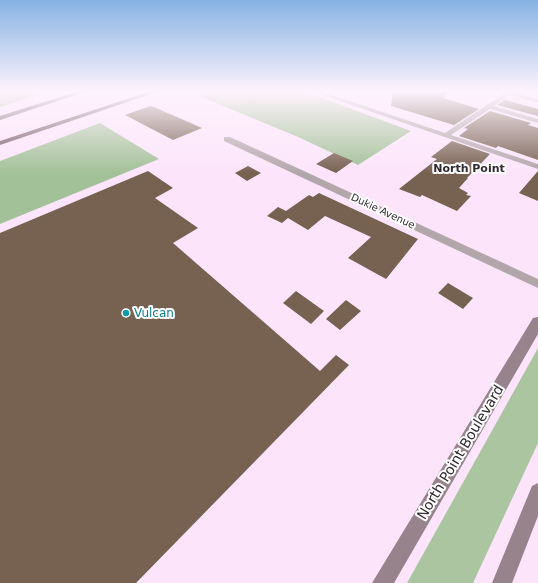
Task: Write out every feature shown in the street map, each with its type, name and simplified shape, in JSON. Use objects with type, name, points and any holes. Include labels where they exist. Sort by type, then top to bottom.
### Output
[{"type":"highway","points":[[0,138],[57,118]]},
{"type":"highway","points":[[0,144],[76,118]]},
{"type":"main road","name":"North Point Boulevard","points":[[382,583],[538,322]]},
{"type":"main road","points":[[502,583],[538,492]]},
{"type":"street","points":[[393,118],[538,168]]},
{"type":"street","points":[[445,136],[473,118]]},
{"type":"street","name":"Dukie Avenue","points":[[227,138],[538,284]]},
{"type":"green space","points":[[253,118],[376,118],[411,131],[358,165],[296,136]]},
{"type":"green space","points":[[100,123],[159,159],[0,224],[0,161]]},
{"type":"green space","points":[[538,348],[538,443],[473,583],[407,583]]},
{"type":"building","points":[[131,118],[180,118],[202,128],[173,140]]},
{"type":"building","points":[[431,118],[465,118],[454,125]]},
{"type":"building","points":[[479,118],[515,118],[531,123],[528,125],[538,128],[538,160],[498,146],[496,148],[459,136],[468,129],[464,128]]},
{"type":"building","points":[[452,141],[490,154],[459,188],[468,193],[466,195],[471,196],[457,211],[422,195],[420,197],[399,189],[437,159],[431,157]]},
{"type":"building","points":[[334,153],[353,161],[336,173],[316,164]]},
{"type":"building","points":[[248,166],[261,173],[247,181],[235,173]]},
{"type":"building","name":"Vulcan","points":[[148,171],[173,188],[155,198],[198,228],[173,243],[320,371],[336,355],[349,365],[136,583],[0,583],[0,233]]},
{"type":"building","points":[[538,171],[538,201],[519,193]]},
{"type":"building","points":[[319,193],[418,239],[386,279],[348,258],[371,237],[325,216],[308,230],[288,218],[282,223],[267,216],[278,207],[286,211],[309,195],[313,197]]},
{"type":"building","points":[[448,283],[473,298],[463,309],[438,293]]},
{"type":"building","points":[[296,291],[324,311],[311,324],[283,303]]},
{"type":"building","points":[[346,300],[361,311],[340,330],[326,319]]},
{"type":"place","name":"Vulcan","points":[[126,313]]},
{"type":"district","name":"North Point","points":[[469,168]]}]
